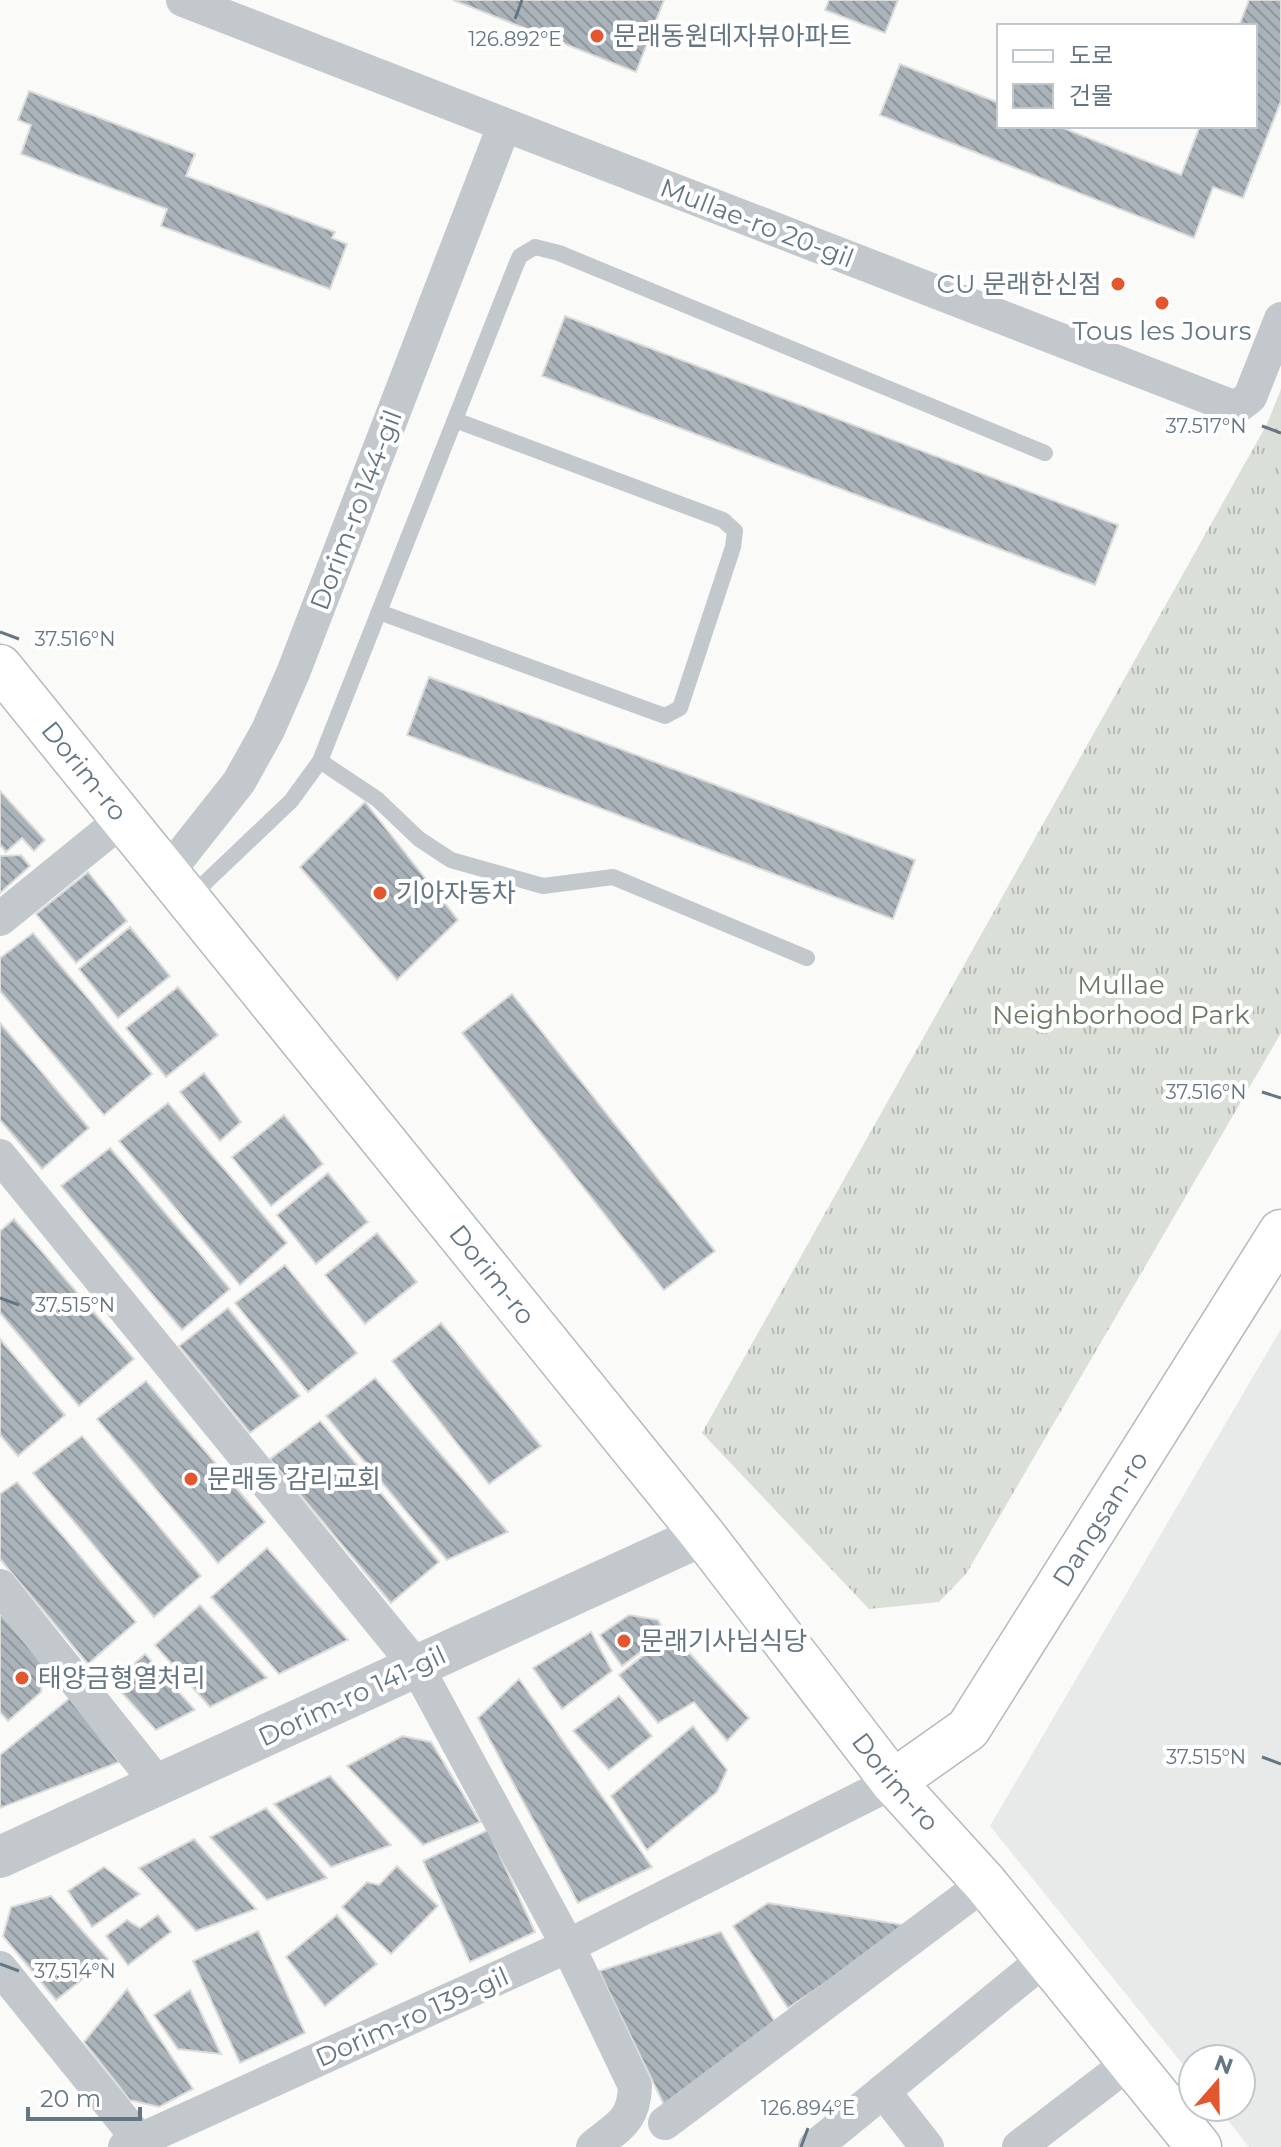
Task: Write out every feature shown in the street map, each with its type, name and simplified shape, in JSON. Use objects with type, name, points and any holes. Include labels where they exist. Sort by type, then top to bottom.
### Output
[{"type":"main road","name":"Dorim-ro","points":[[0,667],[703,1535],[893,1782],[985,1883],[1199,2147]]},
{"type":"main road","name":"Dangsan-ro","points":[[893,1782],[968,1729],[1281,1232]]},
{"type":"street","name":"Mullae-ro 20-gil","points":[[183,0],[1236,408],[1250,397],[1281,319]]},
{"type":"street","name":"Dorim-ro 144-gil","points":[[177,886],[268,730],[293,673],[504,126]]},
{"type":"street","points":[[0,919],[123,819]]},
{"type":"street","points":[[0,1156],[417,1667],[568,1946],[635,2086],[674,2135],[985,1883]]},
{"type":"street","name":"Dorim-ro 141-gil","points":[[0,1857],[703,1535]]},
{"type":"street","points":[[0,1586],[159,1785]]},
{"type":"street","name":"Dorim-ro 139-gil","points":[[137,2145],[568,1946],[893,1782]]},
{"type":"street","points":[[815,2147],[1046,1958]]},
{"type":"street","points":[[0,1968],[137,2145]]},
{"type":"street","points":[[1019,2147],[1130,2062]]},
{"type":"street","points":[[593,2147],[629,2117],[634,2104],[635,2086]]},
{"type":"street","points":[[883,2091],[927,2147]]},
{"type":"lane","points":[[177,886],[291,801],[320,761],[516,265],[520,256],[535,247],[559,253],[1045,453]]},
{"type":"lane","points":[[379,612],[665,716],[680,708],[733,547],[735,531],[723,520],[455,420]]},
{"type":"lane","points":[[320,761],[377,799],[419,839],[451,860],[543,886],[613,877],[807,958]]},
{"type":"shaded area","points":[[1281,1329],[1281,2147],[1249,2147],[1230,2123],[1257,2123],[1257,2043],[1177,2043],[1177,2057],[990,1826]]},
{"type":"green space","name":"Mullae Neighborhood Park","points":[[1281,389],[1281,1033],[966,1574],[939,1602],[869,1609],[702,1433],[1267,424]]},
{"type":"building","name":"문래동원데자뷰아파트","points":[[453,0],[664,0],[636,72]]},
{"type":"building","points":[[829,0],[898,0],[885,33],[825,10]]},
{"type":"building","points":[[1249,0],[1281,0],[1281,101],[1243,198],[1213,187],[1194,238],[880,115],[900,64],[997,102],[997,128],[1063,128],[1181,175],[1199,128],[1257,128],[1257,24],[1240,24]]},
{"type":"building","points":[[29,91],[195,154],[186,176],[335,232],[332,238],[347,244],[330,289],[161,226],[167,209],[21,154],[31,125],[18,120]]},
{"type":"building","points":[[565,316],[1118,525],[1095,585],[542,376]]},
{"type":"building","points":[[429,677],[915,860],[893,919],[407,735]]},
{"type":"building","points":[[0,791],[45,840],[34,851],[22,838],[6,852],[0,845]]},
{"type":"building","name":"기아자동차","points":[[365,802],[458,920],[397,980],[300,867]]},
{"type":"building","points":[[21,855],[30,866],[0,893],[0,856]]},
{"type":"building","points":[[88,872],[127,921],[76,963],[36,914]]},
{"type":"building","points":[[130,927],[170,976],[118,1018],[79,969]]},
{"type":"building","points":[[33,933],[152,1074],[104,1115],[0,991],[0,958]]},
{"type":"building","points":[[178,987],[218,1035],[166,1077],[126,1028]]},
{"type":"building","points":[[512,994],[715,1251],[664,1290],[462,1033]]},
{"type":"building","points":[[0,1023],[89,1128],[42,1169],[0,1120]]},
{"type":"building","points":[[204,1073],[241,1122],[220,1141],[180,1092]]},
{"type":"building","points":[[168,1103],[287,1243],[240,1285],[119,1141]]},
{"type":"building","points":[[284,1115],[323,1164],[271,1206],[232,1157]]},
{"type":"building","points":[[110,1148],[230,1289],[182,1330],[61,1186]]},
{"type":"building","points":[[328,1173],[368,1222],[316,1264],[277,1215]]},
{"type":"building","points":[[14,1219],[134,1359],[79,1406],[0,1313],[0,1231]]},
{"type":"building","points":[[377,1233],[417,1282],[365,1324],[325,1275]]},
{"type":"building","points":[[285,1265],[357,1353],[308,1392],[235,1303]]},
{"type":"building","points":[[228,1308],[300,1396],[250,1433],[179,1346]]},
{"type":"building","points":[[441,1323],[541,1446],[489,1484],[392,1361]]},
{"type":"building","points":[[0,1339],[65,1415],[18,1456],[0,1435]]},
{"type":"building","points":[[375,1378],[508,1532],[447,1560],[326,1416]]},
{"type":"building","points":[[146,1381],[265,1522],[218,1563],[97,1419]]},
{"type":"building","points":[[320,1421],[439,1562],[391,1603],[270,1459]]},
{"type":"building","points":[[82,1436],[201,1576],[154,1617],[33,1473]]},
{"type":"building","points":[[17,1482],[136,1622],[88,1664],[0,1559],[0,1494]]},
{"type":"building","points":[[267,1548],[348,1640],[279,1674],[211,1597]]},
{"type":"building","points":[[200,1605],[267,1678],[210,1707],[155,1645]]},
{"type":"building","name":"태양금형열처리","points":[[0,1613],[45,1665],[41,1692],[8,1721],[0,1712]]},
{"type":"building","points":[[629,1615],[658,1620],[665,1633],[622,1666],[600,1635]]},
{"type":"building","points":[[591,1632],[612,1671],[562,1709],[533,1668]]},
{"type":"building","points":[[671,1633],[749,1718],[727,1741],[694,1702],[658,1723],[619,1675]]},
{"type":"building","points":[[145,1654],[195,1710],[156,1730],[113,1683]]},
{"type":"building","points":[[519,1679],[652,1867],[578,1903],[478,1718]]},
{"type":"building","points":[[619,1696],[652,1736],[609,1770],[573,1731]]},
{"type":"building","points":[[70,1698],[119,1762],[0,1808],[0,1755]]},
{"type":"building","points":[[693,1726],[727,1770],[717,1792],[647,1850],[611,1796]]},
{"type":"building","points":[[402,1736],[431,1742],[480,1822],[423,1845],[347,1766]]},
{"type":"building","points":[[330,1776],[391,1845],[331,1867],[274,1804]]},
{"type":"building","points":[[266,1808],[327,1878],[267,1900],[210,1837]]},
{"type":"building","points":[[488,1830],[535,1932],[470,1962],[423,1861]]},
{"type":"building","points":[[194,1839],[256,1909],[196,1931],[139,1868]]},
{"type":"building","points":[[397,1866],[438,1906],[391,1954],[342,1907],[367,1882],[379,1885]]},
{"type":"building","points":[[104,1867],[140,1894],[92,1927],[68,1891]]},
{"type":"building","points":[[51,1896],[108,1959],[56,2000],[3,1936],[11,1907]]},
{"type":"building","points":[[768,1903],[910,1926],[788,2008],[733,1926]]},
{"type":"building","points":[[158,1915],[171,1932],[128,1965],[106,1936],[127,1920],[140,1928]]},
{"type":"building","points":[[337,1915],[377,1964],[325,2006],[286,1957]]},
{"type":"building","points":[[258,1931],[305,2033],[240,2063],[193,1961]]},
{"type":"building","points":[[721,1932],[775,2022],[668,2113],[599,1971]]},
{"type":"building","points":[[127,1989],[193,2089],[159,2107],[130,2100],[84,2042]]},
{"type":"building","points":[[190,1990],[221,2054],[178,2049],[154,2015]]},
{"type":"place","name":"문래동원데자뷰아파트","points":[[597,36]]},
{"type":"place","name":"CU 문래한신점","points":[[1118,284]]},
{"type":"place","name":"Tous les Jours","points":[[1162,303]]},
{"type":"place","name":"기아자동차","points":[[380,893]]},
{"type":"place","name":"문래동 감리교회","points":[[191,1479]]},
{"type":"place","name":"문래기사님식당","points":[[624,1641]]},
{"type":"place","name":"태양금형열처리","points":[[22,1678]]}]
